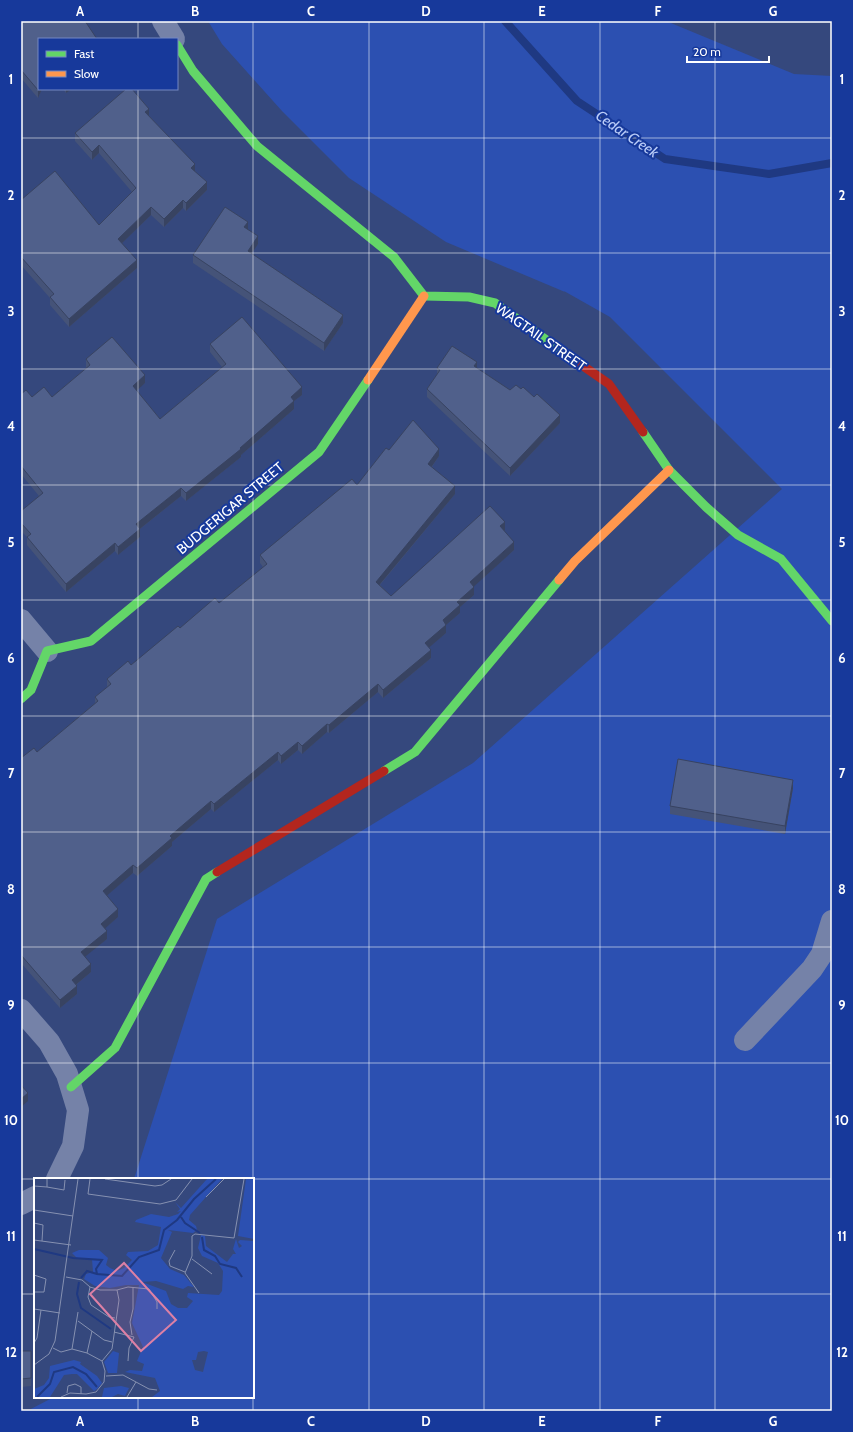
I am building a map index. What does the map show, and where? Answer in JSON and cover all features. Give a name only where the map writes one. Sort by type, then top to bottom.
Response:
[{"type":"street","points":[[163,21],[173,38]]},
{"type":"street","points":[[178,47],[193,71],[257,146],[394,257],[424,296]]},
{"type":"street","name":"WAGTAIL STREET","points":[[424,296],[469,297],[496,303],[609,384],[669,470],[706,507],[738,534],[781,559],[832,621]]},
{"type":"street","name":"BUDGERIGAR STREET","points":[[47,651],[91,641],[319,452],[424,296]]},
{"type":"street","points":[[71,1087],[115,1048],[206,879],[415,752],[575,561],[669,470]]},
{"type":"street","points":[[21,620],[47,651],[32,690],[21,699]]},
{"type":"street","points":[[745,1040],[812,969],[822,954],[832,921]]},
{"type":"street","points":[[21,1010],[49,1042],[67,1074],[78,1110],[73,1146],[57,1178]]},
{"type":"street","points":[[21,1204],[34,1198]]},
{"type":"shaded area","points":[[208,21],[666,21],[794,74],[832,76],[832,1411],[27,1411],[52,1398],[254,1398],[254,1178],[134,1178],[217,919],[473,763],[782,489],[610,317],[564,291],[565,292],[446,242],[349,178],[282,111],[222,44]]},
{"type":"building","points":[[21,21],[85,21],[96,38],[38,38],[38,90],[21,70]]},
{"type":"building","points":[[125,90],[133,90],[149,109],[145,112],[195,164],[191,168],[207,182],[186,203],[183,200],[164,219],[151,207],[118,239],[137,260],[69,319],[50,297],[54,294],[21,257],[21,200],[55,171],[99,225],[136,188],[99,145],[92,152],[75,133]]},
{"type":"building","points":[[225,207],[248,222],[244,227],[258,236],[248,251],[343,315],[324,343],[193,255]]},
{"type":"building","points":[[242,317],[302,387],[291,397],[294,401],[240,448],[241,449],[186,493],[181,488],[136,524],[140,529],[118,547],[115,543],[66,584],[27,537],[31,534],[21,523],[21,511],[43,493],[21,466],[21,394],[26,390],[32,397],[44,387],[52,397],[90,365],[86,359],[112,337],[145,375],[133,386],[160,419],[226,364],[210,344]]},
{"type":"building","points":[[452,346],[477,362],[474,366],[510,390],[516,385],[521,389],[523,387],[534,397],[537,394],[560,415],[510,468],[427,389],[440,370],[437,368]]},
{"type":"building","points":[[413,420],[439,449],[428,464],[455,486],[376,582],[391,596],[490,506],[505,522],[500,526],[514,542],[470,582],[474,587],[457,602],[460,605],[443,620],[446,625],[425,643],[431,650],[383,690],[378,684],[329,725],[327,724],[302,746],[298,742],[281,756],[278,752],[214,804],[211,801],[170,836],[172,838],[137,868],[133,865],[103,891],[118,909],[101,924],[107,931],[81,952],[91,964],[72,980],[77,986],[60,1000],[21,955],[21,758],[34,748],[37,752],[98,701],[95,697],[111,684],[107,679],[128,661],[131,665],[178,626],[180,628],[215,598],[219,603],[267,564],[260,555],[352,479],[357,485],[386,448],[389,450]]},
{"type":"building","points":[[678,759],[793,780],[785,826],[670,806]]},
{"type":"building","points":[[21,1085],[28,1093],[21,1099]]},
{"type":"building","points":[[21,1351],[31,1351],[31,1378],[21,1379]]},
{"type":"waterway","name":"Cedar Creek","points":[[505,21],[577,101],[665,159],[769,174],[832,163]]},
{"type":"traffic: fast","points":[[178,47],[193,71],[257,146],[394,257],[424,296],[469,297],[495,303],[563,352]]},
{"type":"traffic: fast","points":[[21,699],[31,690],[47,651],[91,641],[319,452],[368,380]]},
{"type":"traffic: fast","points":[[643,432],[669,470],[706,507],[738,535],[781,559],[832,621]]},
{"type":"traffic: fast","points":[[384,771],[415,752],[559,580]]},
{"type":"traffic: fast","points":[[71,1087],[115,1048],[206,879],[217,872]]},
{"type":"traffic: slow","points":[[368,380],[424,296]]},
{"type":"traffic: slow","points":[[559,580],[575,561],[669,470]]},
{"type":"traffic: jam","points":[[563,352],[609,384],[643,432]]},
{"type":"traffic: jam","points":[[217,872],[384,771]]}]
